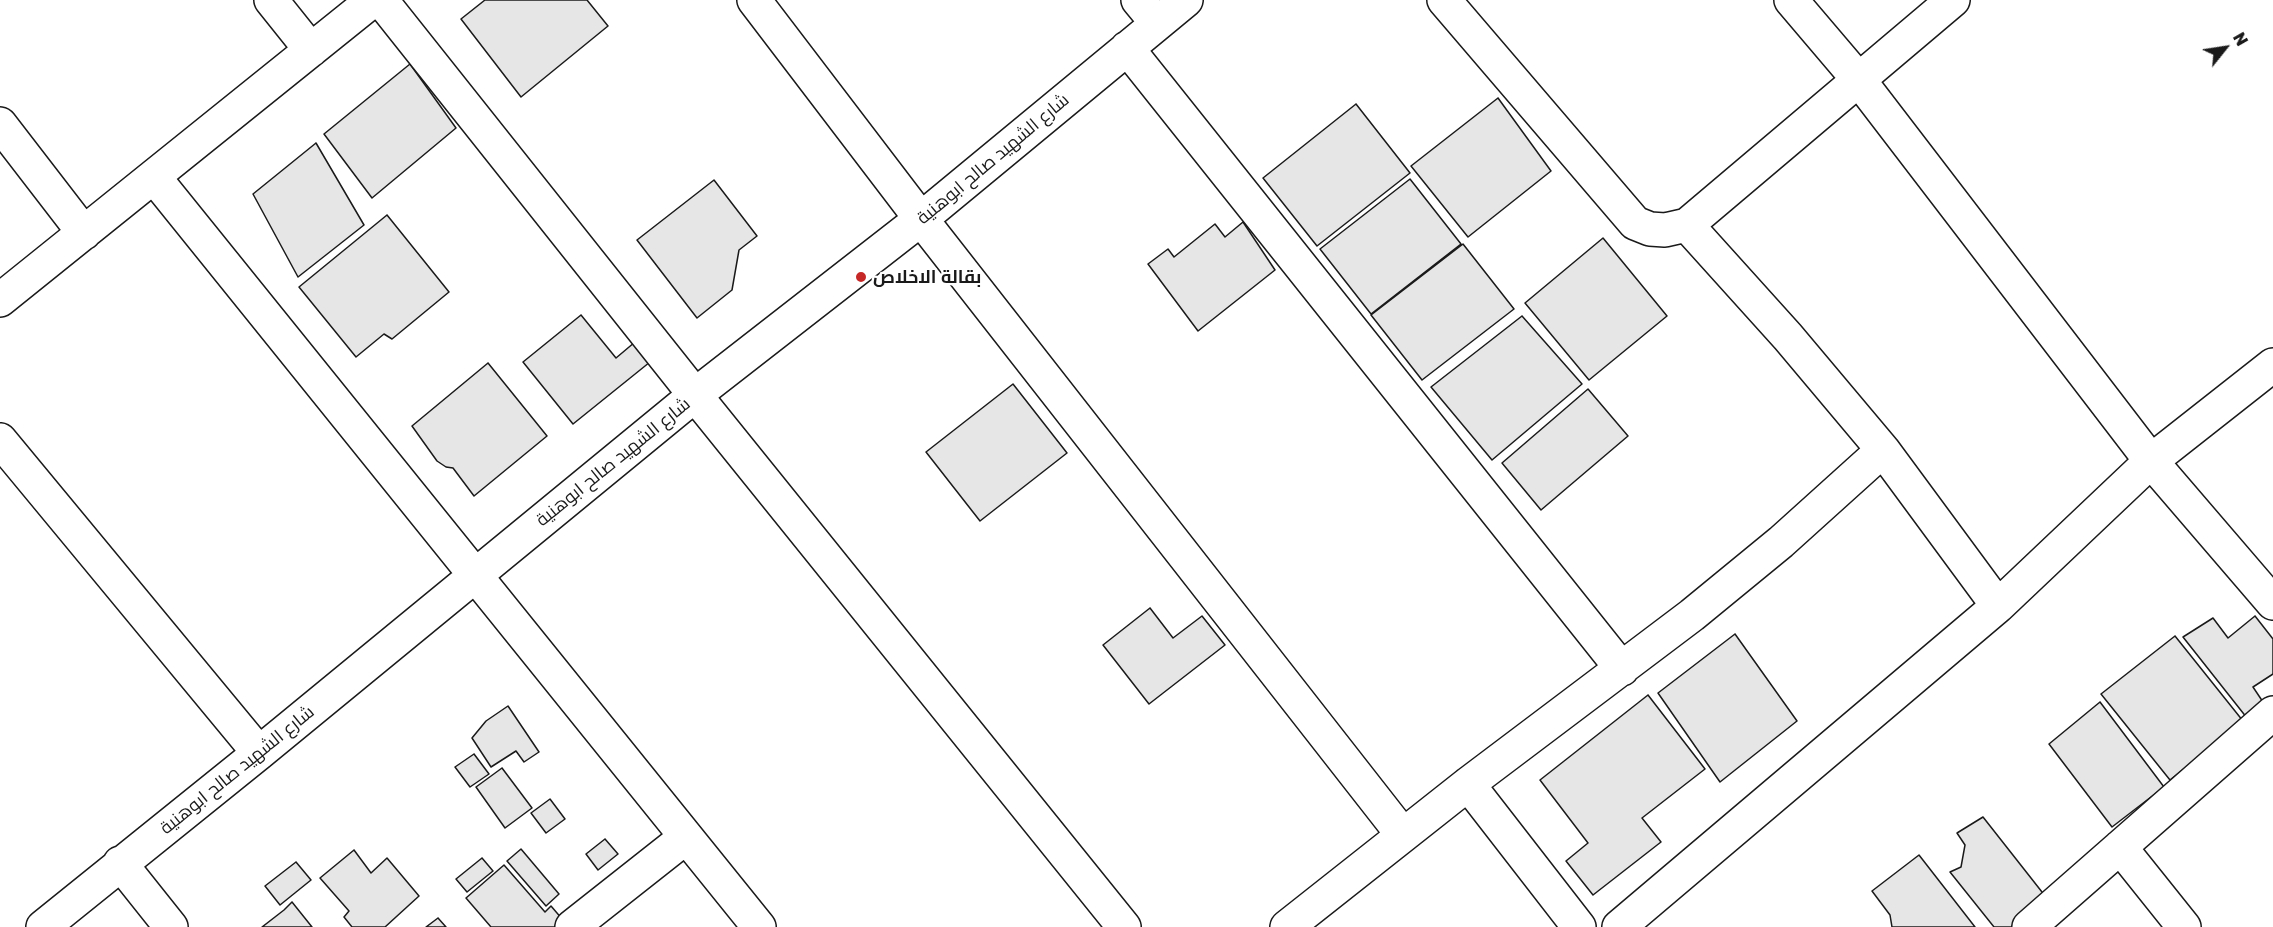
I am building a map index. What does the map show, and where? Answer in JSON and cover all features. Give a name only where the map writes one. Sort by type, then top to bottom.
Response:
[{"type":"street","points":[[271,0],[311,50]]},
{"type":"street","points":[[0,300],[373,0]]},
{"type":"street","points":[[381,0],[695,396],[1124,927]]},
{"type":"street","points":[[754,0],[921,219],[1403,835]]},
{"type":"street","name":"شارع الشهيد صالح ابوهنية","points":[[43,927],[695,396],[921,219],[1127,48],[1148,12],[1185,0]]},
{"type":"street","points":[[1444,0],[1635,223],[1650,229],[1665,230],[1687,225],[1953,0]]},
{"type":"street","points":[[1791,0],[1859,80],[2151,461],[2271,597]]},
{"type":"street","points":[[1127,48],[1622,669]]},
{"type":"street","points":[[0,124],[84,233]]},
{"type":"street","points":[[154,177],[759,927]]},
{"type":"street","points":[[1687,225],[1788,337],[1883,450],[1998,606]]},
{"type":"street","points":[[1620,927],[1998,606],[2151,461],[2273,365]]},
{"type":"street","points":[[0,440],[259,753]]},
{"type":"street","points":[[1287,927],[1468,784],[1692,615],[1772,549],[1883,450]]},
{"type":"street","points":[[2029,927],[2273,713]]},
{"type":"street","points":[[1468,784],[1579,927]]},
{"type":"street","points":[[572,927],[686,837]]},
{"type":"street","points":[[2120,847],[2184,927]]},
{"type":"street","points":[[120,863],[171,927]]},
{"type":"building","points":[[485,0],[587,0],[608,26],[521,97],[461,19]]},
{"type":"building","points":[[410,64],[456,128],[372,198],[324,134]]},
{"type":"building","points":[[1498,98],[1551,171],[1468,237],[1411,166]]},
{"type":"building","points":[[1356,104],[1410,173],[1317,246],[1263,178]]},
{"type":"building","points":[[316,143],[364,225],[298,277],[253,194]]},
{"type":"building","points":[[1410,179],[1461,244],[1371,314],[1320,249]]},
{"type":"building","points":[[714,180],[757,236],[739,250],[732,290],[697,318],[637,240]]},
{"type":"building","points":[[387,215],[449,292],[392,339],[384,334],[356,357],[299,287]]},
{"type":"building","points":[[1243,222],[1275,270],[1198,331],[1148,264],[1168,249],[1174,257],[1215,224],[1225,237]]},
{"type":"building","points":[[1603,238],[1667,316],[1589,380],[1525,303]]},
{"type":"building","points":[[1463,244],[1514,309],[1422,380],[1371,315]]},
{"type":"building","points":[[581,315],[616,358],[635,342],[650,362],[573,424],[523,362]]},
{"type":"building","points":[[1522,316],[1582,384],[1492,460],[1431,387]]},
{"type":"building","points":[[488,363],[547,436],[474,496],[453,468],[446,467],[437,461],[412,426]]},
{"type":"building","points":[[1013,384],[1067,453],[980,521],[926,452]]},
{"type":"building","points":[[1588,389],[1628,436],[1541,510],[1502,463]]},
{"type":"building","points":[[1150,608],[1173,638],[1202,616],[1225,645],[1149,704],[1103,645]]},
{"type":"building","points":[[2255,616],[2273,639],[2273,674],[2253,687],[2265,705],[2247,718],[2183,637],[2213,618],[2228,638]]},
{"type":"building","points":[[1735,634],[1797,721],[1720,782],[1658,693]]},
{"type":"building","points":[[2175,636],[2243,721],[2170,780],[2101,694]]},
{"type":"building","points":[[1648,695],[1705,769],[1642,818],[1661,842],[1593,895],[1566,861],[1588,843],[1540,780]]},
{"type":"building","points":[[2100,702],[2164,787],[2112,827],[2049,744]]},
{"type":"building","points":[[508,706],[539,752],[524,762],[516,751],[491,767],[472,738],[486,721]]},
{"type":"building","points":[[474,754],[489,774],[470,787],[455,767]]},
{"type":"building","points":[[502,768],[532,808],[505,828],[476,787]]},
{"type":"building","points":[[550,799],[565,819],[546,833],[531,813]]},
{"type":"building","points":[[1983,817],[2053,906],[2027,927],[1994,927],[1950,872],[1961,867],[1965,845],[1957,833]]},
{"type":"building","points":[[605,839],[618,854],[598,870],[586,854]]},
{"type":"building","points":[[521,849],[559,894],[546,906],[507,861]]},
{"type":"building","points":[[354,850],[371,873],[387,858],[419,896],[385,927],[352,927],[344,917],[349,911],[320,878]]},
{"type":"building","points":[[1919,855],[1975,927],[1892,927],[1890,915],[1872,891]]},
{"type":"building","points":[[482,858],[493,871],[467,892],[456,879]]},
{"type":"building","points":[[296,862],[311,880],[280,905],[265,886]]},
{"type":"building","points":[[504,865],[545,912],[551,906],[569,927],[491,927],[466,898]]},
{"type":"building","points":[[292,902],[312,927],[262,927],[284,910]]},
{"type":"building","points":[[438,918],[446,927],[426,927]]},
{"type":"place","name":"بقالة الاخلاص","points":[[861,277]]}]
